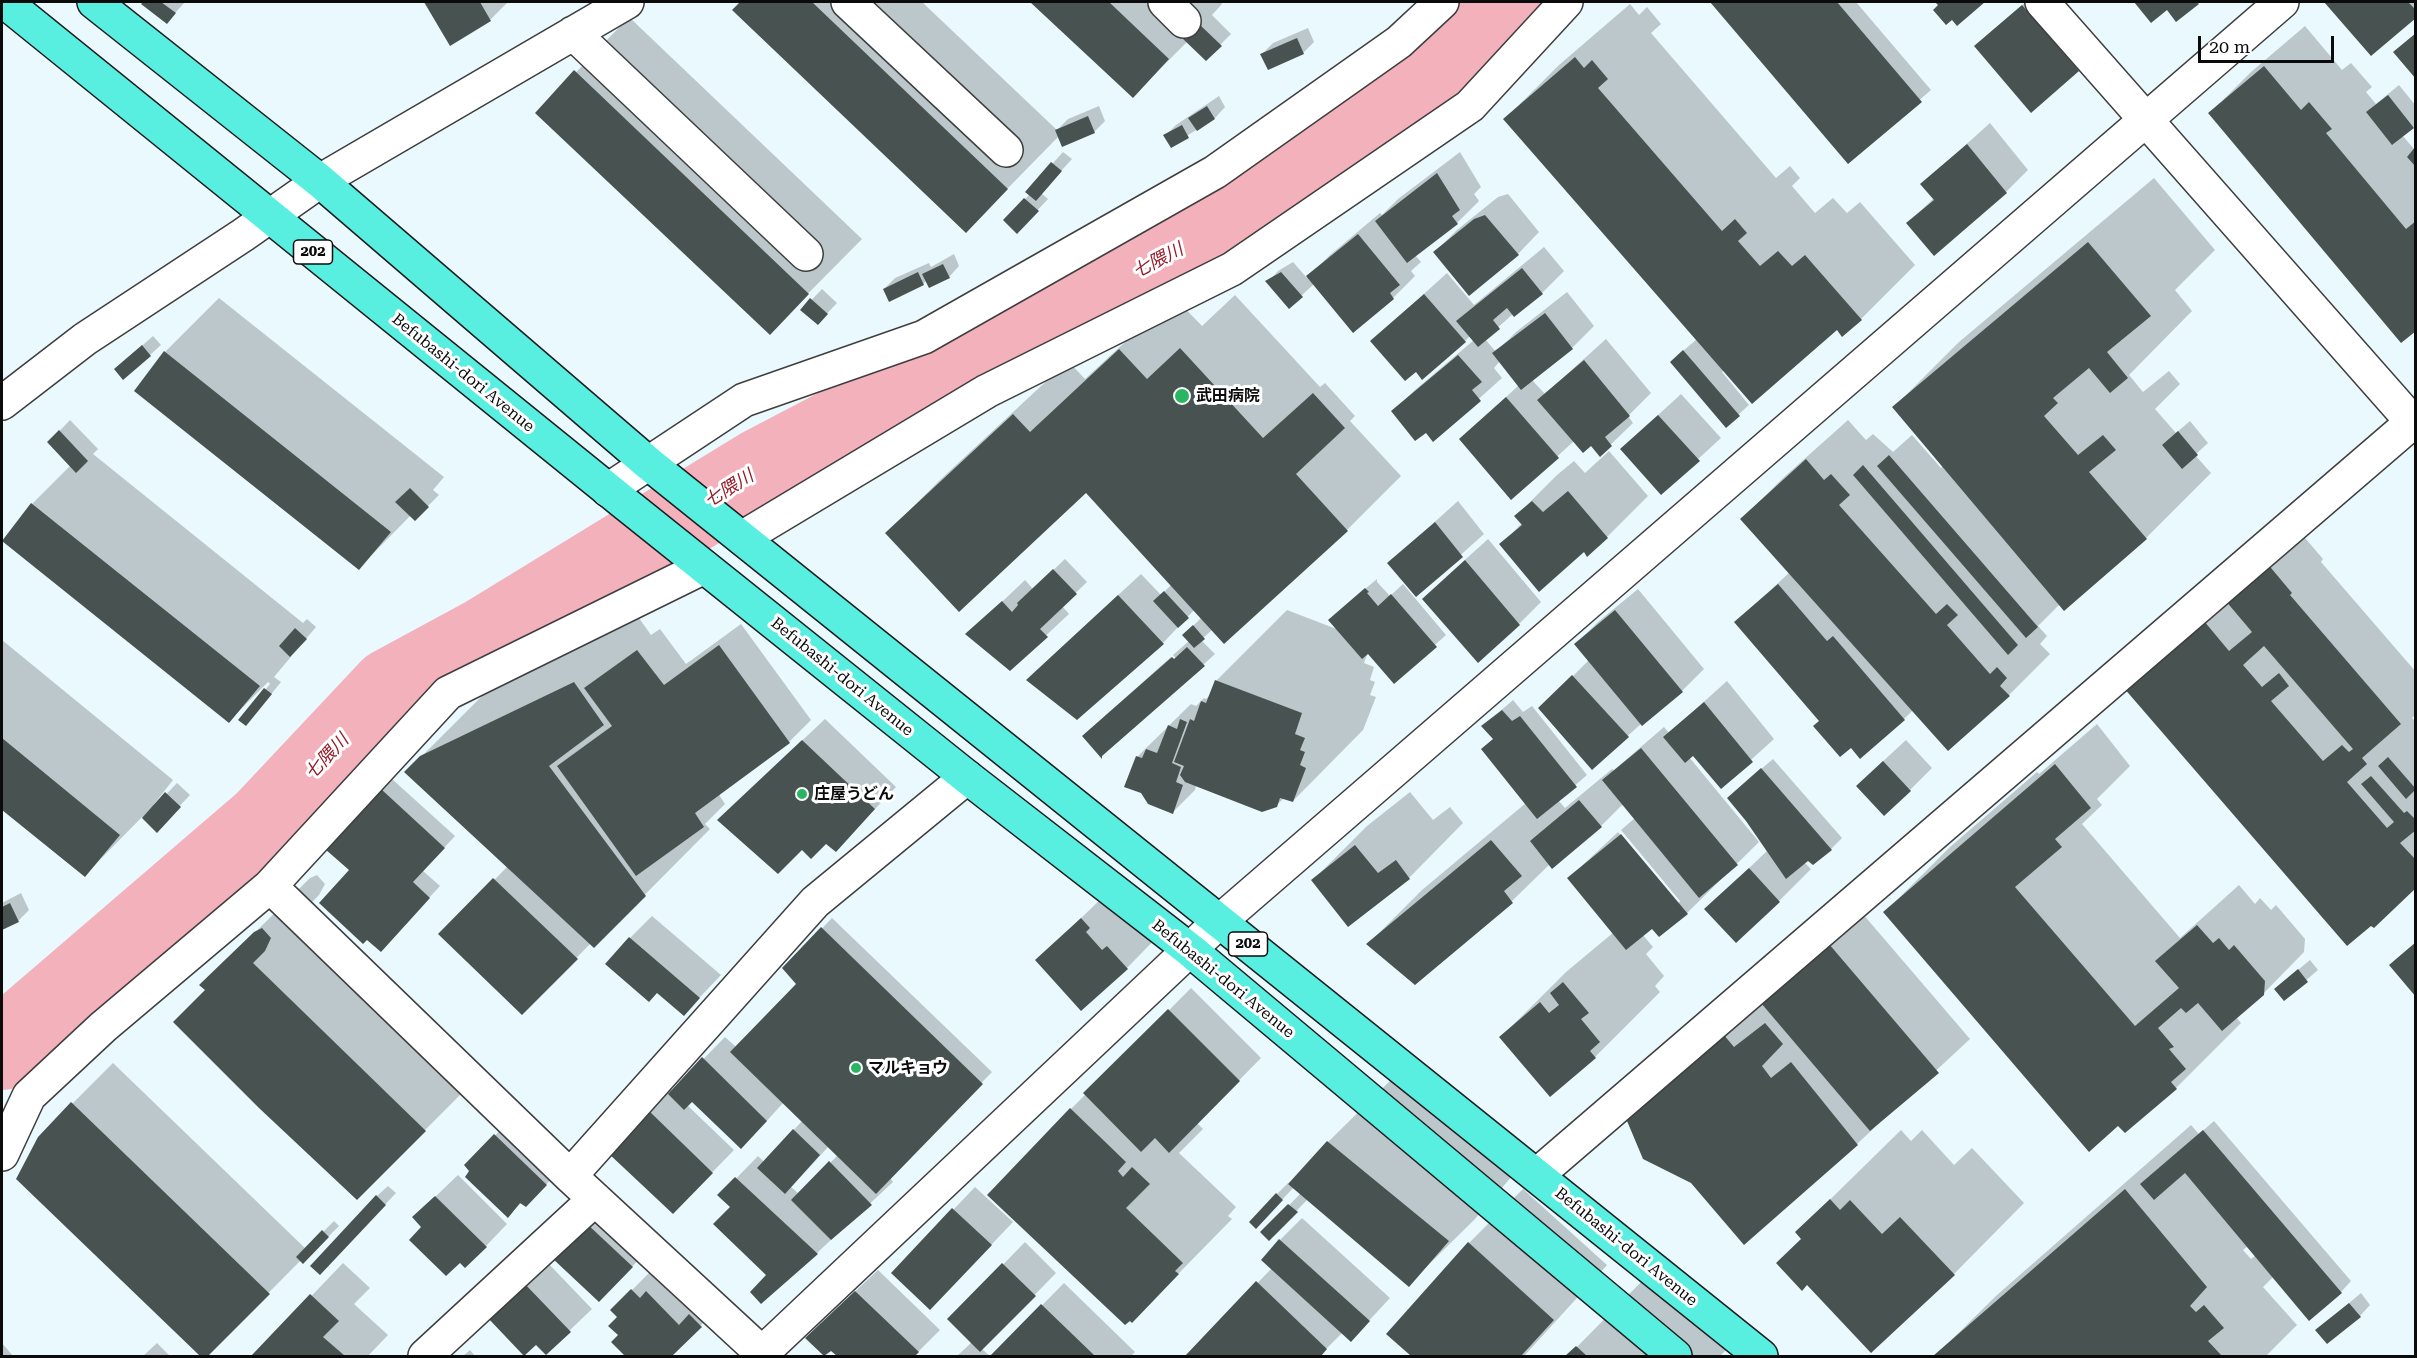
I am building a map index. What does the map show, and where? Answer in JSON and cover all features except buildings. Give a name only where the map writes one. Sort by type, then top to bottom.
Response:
[{"type":"highway","name":"Befubashi-dori Avenue","points":[[5,2],[615,496],[967,777],[1190,950],[1676,1356]]},
{"type":"highway","name":"Befubashi-dori Avenue","points":[[94,2],[320,181],[657,470],[1761,1356]]},
{"type":"street","points":[[2,403],[85,339],[270,217],[320,181],[627,2]]},
{"type":"street","points":[[848,2],[1006,150]]},
{"type":"street","points":[[615,496],[657,470],[744,400],[924,337],[1215,172],[1399,42],[1442,2]]},
{"type":"street","points":[[738,535],[987,392],[1232,269],[1470,106],[1566,2]]},
{"type":"street","points":[[1537,1174],[2414,422],[2042,2]]},
{"type":"street","points":[[270,886],[570,1176],[762,1356],[1220,921],[2282,2]]},
{"type":"street","points":[[573,33],[806,254]]},
{"type":"street","points":[[2,1154],[29,1096],[103,1027],[270,886],[448,693],[699,562]]},
{"type":"street","points":[[570,1176],[815,902],[967,777]]},
{"type":"street","points":[[425,1356],[595,1199]]},
{"type":"waterway","name":"七隈川","points":[[2,1049],[265,823],[391,689],[487,637],[763,468],[1277,199],[1471,39],[1508,2]]},
{"type":"place","name":"武田病院","points":[[1182,396]]},
{"type":"place","name":"庄屋うどん","points":[[802,794]]},
{"type":"place","name":"マルキョウ","points":[[856,1068]]}]
